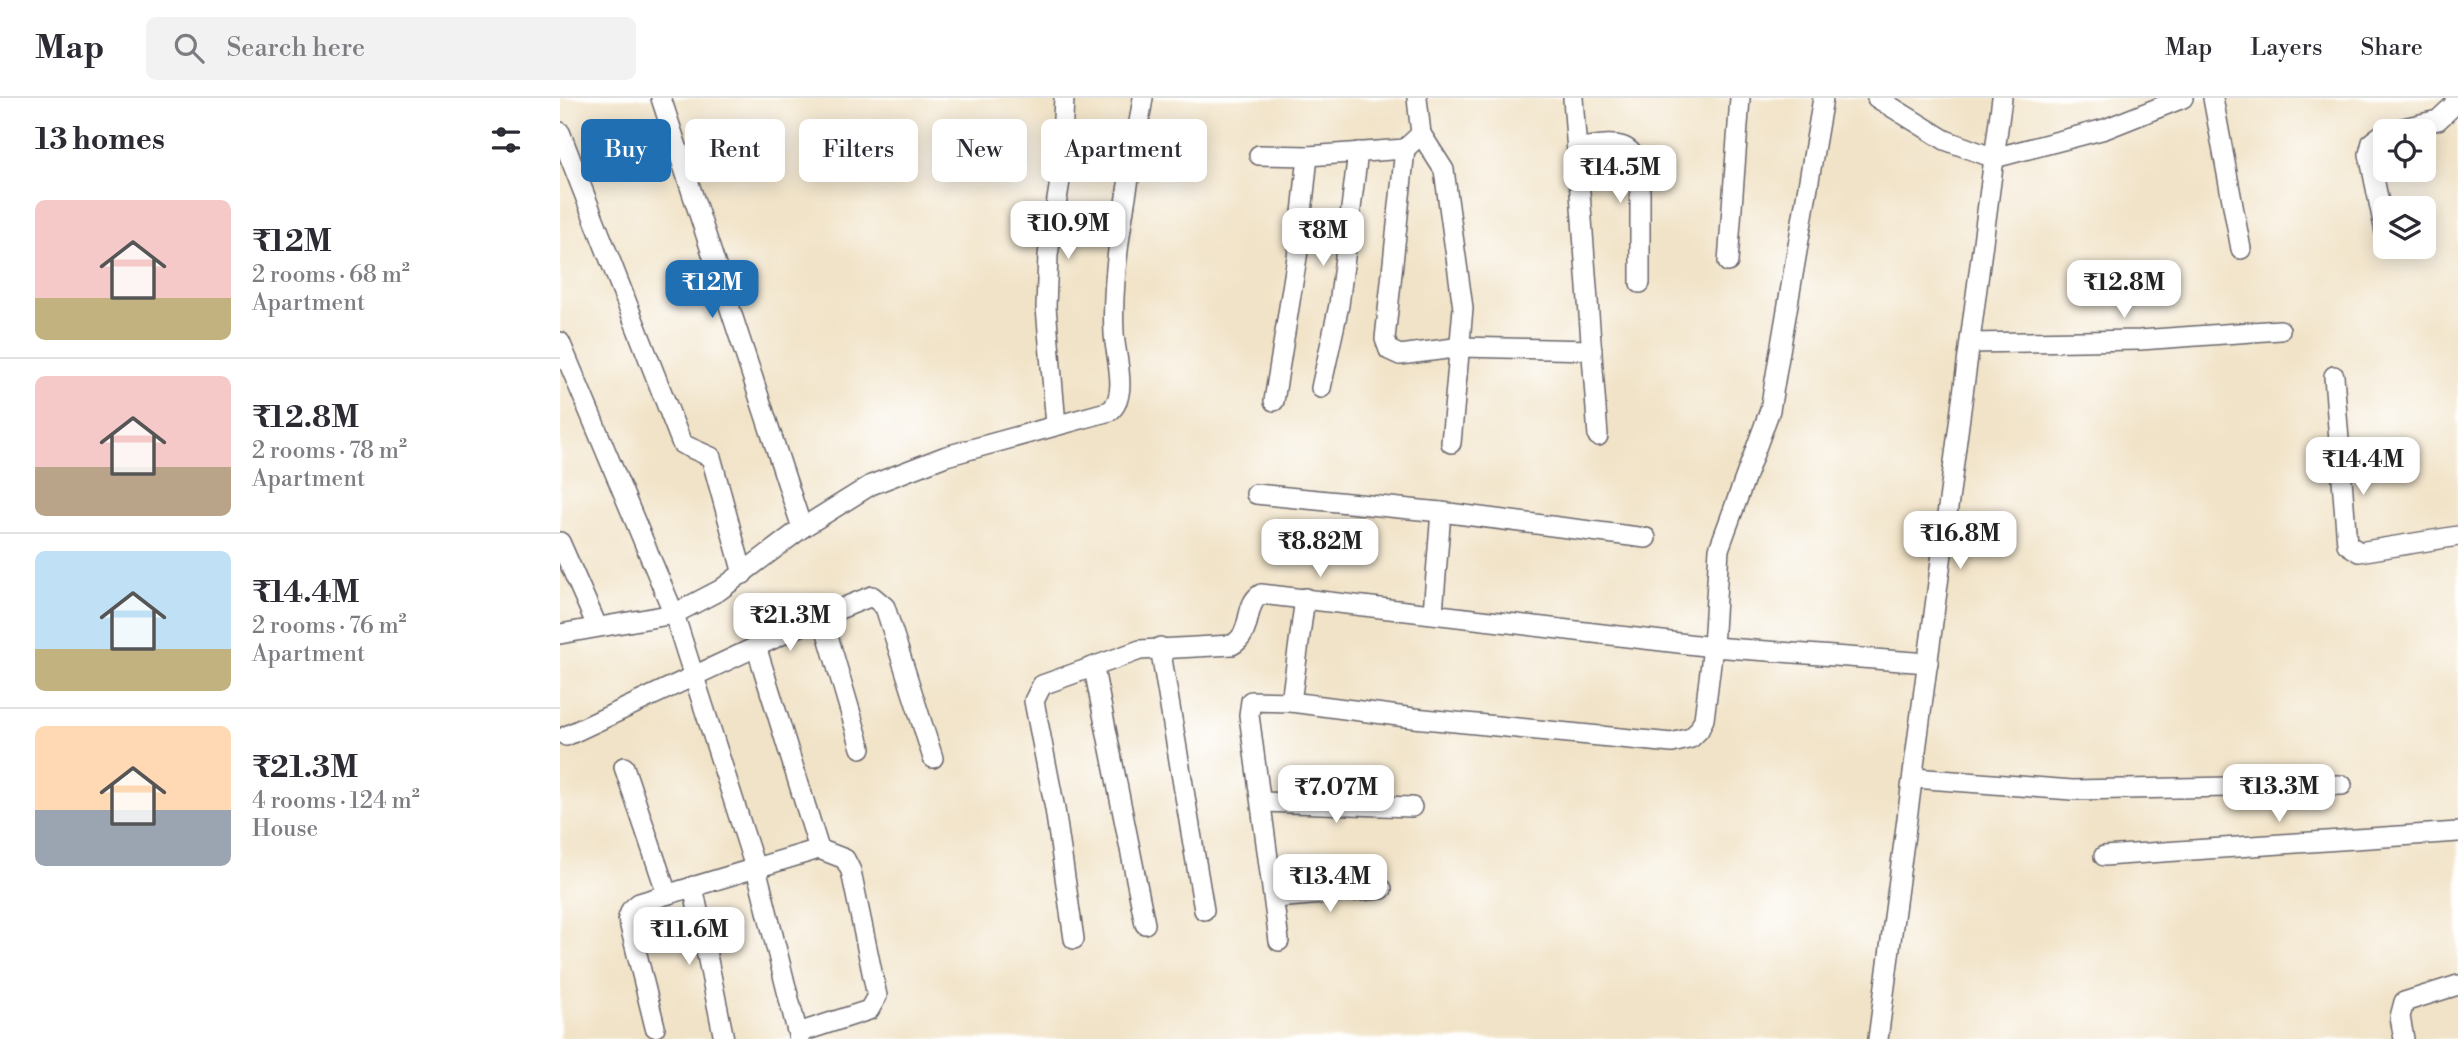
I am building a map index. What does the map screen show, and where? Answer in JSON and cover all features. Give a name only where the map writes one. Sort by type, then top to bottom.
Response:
[{"type":"street","points":[[662,98],[802,528]]},
{"type":"street","points":[[1056,425],[1046,307],[1048,255],[1060,181],[1064,98]]},
{"type":"street","points":[[560,634],[674,614],[743,573],[802,528],[872,485],[905,470],[1111,411],[1119,400],[1114,332],[1115,286],[1143,98]]},
{"type":"street","points":[[1417,98],[1421,134],[1438,156],[1447,183],[1463,308],[1462,347],[1451,443]]},
{"type":"street","points":[[1573,98],[1598,436]]},
{"type":"street","points":[[1728,262],[1740,98]]},
{"type":"street","points":[[1279,941],[1249,703],[1255,699],[1414,718],[1682,742],[1699,730],[1704,719],[1713,647],[1719,549],[1770,410],[1823,98]]},
{"type":"street","points":[[1877,98],[1945,140],[1994,158],[2105,129],[2183,98]]},
{"type":"street","points":[[1878,1039],[2002,98]]},
{"type":"street","points":[[2213,98],[2241,249]]},
{"type":"street","points":[[2436,120],[2455,104],[2455,98]]},
{"type":"street","points":[[560,132],[682,444],[711,457],[743,573]]},
{"type":"street","points":[[1259,155],[1308,156],[1405,149],[1421,134]]},
{"type":"street","points":[[2373,141],[2369,154],[2373,174]]},
{"type":"street","points":[[1577,148],[1617,145],[1636,155],[1640,170],[1640,283]]},
{"type":"street","points":[[1405,149],[1385,339],[1389,350],[1400,355],[1462,347],[1592,350]]},
{"type":"street","points":[[1321,388],[1339,305],[1357,152]]},
{"type":"street","points":[[1274,401],[1298,251],[1308,156]]},
{"type":"street","points":[[1970,343],[2140,340],[2280,330]]},
{"type":"street","points":[[560,342],[674,614],[756,870],[798,1036],[869,1010],[877,996],[851,871],[845,859],[819,849],[756,870],[639,902],[631,909],[628,918],[655,1027]]},
{"type":"street","points":[[2334,376],[2347,544],[2359,552],[2458,536]]},
{"type":"street","points":[[1256,494],[1441,512],[1646,538]]},
{"type":"street","points":[[1433,612],[1441,512]]},
{"type":"street","points":[[560,542],[597,626]]},
{"type":"street","points":[[1074,939],[1055,809],[1034,701],[1042,685],[1094,669],[1140,650],[1232,645],[1247,631],[1256,596],[1267,593],[1713,647],[1928,663]]},
{"type":"street","points":[[566,736],[756,646],[872,596],[885,607],[933,758]]},
{"type":"street","points":[[1291,702],[1305,598]]},
{"type":"street","points":[[822,616],[861,748]]},
{"type":"street","points":[[756,646],[819,849]]},
{"type":"street","points":[[1160,647],[1204,911]]},
{"type":"street","points":[[1094,669],[1145,924]]},
{"type":"street","points":[[624,767],[667,894]]},
{"type":"street","points":[[1914,778],[2072,790],[2342,785]]},
{"type":"street","points":[[1262,803],[1412,807]]},
{"type":"street","points":[[2104,856],[2458,832]]},
{"type":"street","points":[[693,886],[724,1039]]},
{"type":"street","points":[[1275,898],[1382,890]]},
{"type":"street","points":[[2404,1039],[2400,1017],[2404,1002],[2458,985]]}]
